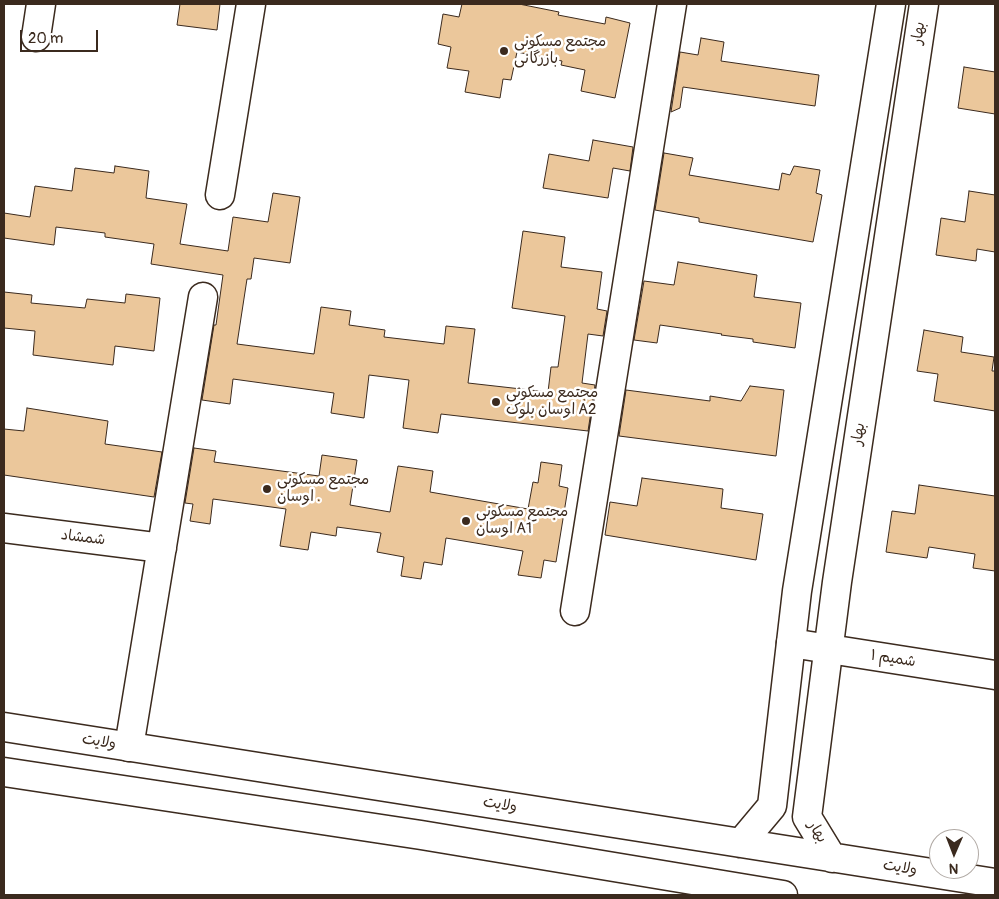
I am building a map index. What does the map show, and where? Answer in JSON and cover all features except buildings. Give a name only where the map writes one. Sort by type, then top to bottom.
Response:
[{"type":"street","points":[[36,37],[41,4]]},
{"type":"street","points":[[220,195],[251,4]]},
{"type":"street","points":[[575,610],[672,4]]},
{"type":"street","points":[[741,843],[772,806],[797,591],[891,4]]},
{"type":"street","name":"بهار","points":[[832,858],[807,818],[837,582],[924,4]]},
{"type":"street","points":[[129,747],[203,297]]},
{"type":"street","name":"شمشاد","points":[[4,528],[162,548]]},
{"type":"street","name":"شمیم ۱","points":[[791,643],[995,675]]},
{"type":"street","name":"ولایت","points":[[4,727],[995,883]]},
{"type":"street","points":[[4,772],[421,834],[783,895]]},
{"type":"place","name":"مجتمع مسکونی بازرگانی","points":[[504,51]]},
{"type":"place","name":"مجتمع مسکونی اوسان بلوک A2","points":[[496,402]]},
{"type":"place","name":"مجتمع مسکونی اوسان .","points":[[267,489]]},
{"type":"place","name":"مجتمع مسکونی اوسان A1","points":[[466,521]]}]
